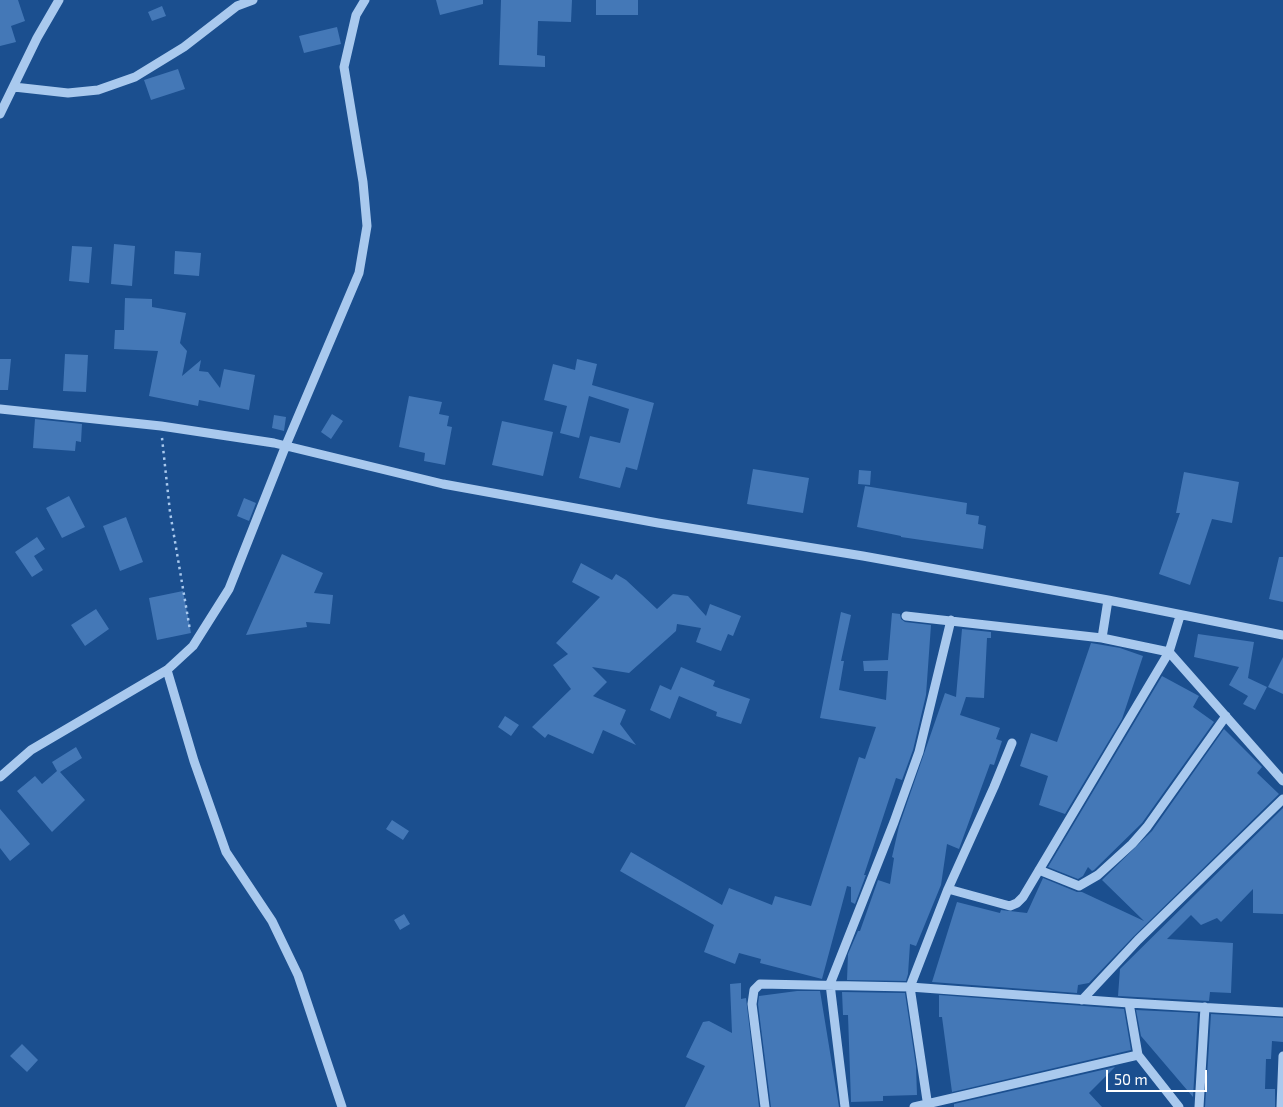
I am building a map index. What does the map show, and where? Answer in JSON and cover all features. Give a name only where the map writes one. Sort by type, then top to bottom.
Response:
[{"type":"street","points":[[0,114],[37,38],[59,0]]},
{"type":"street","points":[[14,87],[68,93],[98,90],[135,77],[184,47],[237,6],[254,0]]},
{"type":"street","points":[[0,778],[31,750],[167,670],[193,646],[230,589],[286,446],[358,273],[367,226],[363,182],[344,67],[356,15],[365,0]]},
{"type":"street","points":[[0,409],[161,426],[286,446],[453,486],[658,523],[863,556],[1108,600],[1180,616],[1283,635]]},
{"type":"street","points":[[1102,638],[1108,600]]},
{"type":"street","points":[[906,616],[1102,638],[1169,652],[1283,781]]},
{"type":"street","points":[[948,889],[995,903],[1014,905],[1023,897],[1169,652],[1180,616]]},
{"type":"street","points":[[845,1107],[830,984],[894,822],[919,752],[950,620]]},
{"type":"street","points":[[167,670],[194,761],[226,852],[272,921],[298,975],[342,1107]]},
{"type":"street","points":[[1039,870],[1079,886],[1098,875],[1132,844],[1147,827],[1226,716]]},
{"type":"street","points":[[928,1106],[910,987],[948,889],[1012,743]]},
{"type":"street","points":[[1082,1000],[1138,940],[1283,799]]},
{"type":"street","points":[[765,1107],[752,1004],[754,990],[760,984],[910,987],[1283,1012]]},
{"type":"street","points":[[1130,1003],[1138,1055],[1179,1107]]},
{"type":"street","points":[[1199,1107],[1205,1007]]},
{"type":"street","points":[[914,1107],[928,1106],[1138,1055]]},
{"type":"street","points":[[1281,1107],[1283,1056]]},
{"type":"path","points":[[161,426],[170,512],[193,646]]},
{"type":"building","points":[[0,0],[18,0],[25,21],[11,26],[16,42],[0,46]]},
{"type":"building","points":[[436,0],[483,0],[483,4],[440,15]]},
{"type":"building","points":[[501,0],[572,0],[571,22],[538,21],[537,55],[545,56],[545,67],[499,65]]},
{"type":"building","points":[[596,0],[638,0],[638,15],[596,15]]},
{"type":"building","points":[[162,6],[166,16],[152,21],[148,12]]},
{"type":"building","points":[[337,27],[341,44],[304,53],[299,36]]},
{"type":"building","points":[[178,69],[185,89],[151,100],[144,80]]},
{"type":"building","points":[[114,244],[135,246],[132,286],[111,284]]},
{"type":"building","points":[[72,246],[92,247],[89,283],[69,281]]},
{"type":"building","points":[[175,251],[201,253],[199,276],[174,274]]},
{"type":"building","points":[[125,298],[152,299],[152,307],[186,313],[180,343],[187,351],[182,376],[201,360],[199,371],[208,372],[220,388],[224,369],[255,375],[249,410],[199,400],[198,406],[149,396],[158,351],[114,349],[115,330],[124,330]]},
{"type":"building","points":[[65,354],[88,355],[86,392],[63,391]]},
{"type":"building","points":[[0,359],[11,359],[8,390],[0,390]]},
{"type":"building","points":[[577,359],[597,364],[592,385],[654,403],[637,470],[626,467],[620,488],[579,478],[590,436],[620,443],[629,409],[589,396],[579,438],[560,433],[567,406],[544,400],[553,364],[575,370]]},
{"type":"building","points":[[409,396],[442,402],[439,414],[449,416],[447,426],[452,427],[445,465],[424,461],[425,453],[399,447]]},
{"type":"building","points":[[332,414],[343,421],[331,439],[321,432]]},
{"type":"building","points":[[274,415],[286,417],[284,431],[272,428]]},
{"type":"building","points":[[35,419],[82,424],[81,442],[76,441],[75,451],[33,448]]},
{"type":"building","points":[[502,421],[553,432],[543,476],[492,465]]},
{"type":"building","points":[[753,469],[809,478],[803,513],[747,504]]},
{"type":"building","points":[[859,470],[871,471],[870,485],[858,484]]},
{"type":"building","points":[[1184,472],[1239,482],[1232,523],[1212,519],[1190,585],[1159,574],[1180,513],[1176,513]]},
{"type":"building","points":[[865,486],[967,503],[966,514],[979,516],[978,524],[986,526],[983,549],[901,537],[857,527]]},
{"type":"building","points":[[69,496],[85,527],[62,538],[46,508]]},
{"type":"building","points":[[244,498],[256,503],[249,521],[237,516]]},
{"type":"building","points":[[126,517],[143,562],[120,571],[103,526]]},
{"type":"building","points":[[37,537],[45,549],[34,556],[43,570],[32,577],[15,552]]},
{"type":"building","points":[[282,554],[323,573],[314,593],[333,595],[330,624],[306,622],[307,627],[246,635]]},
{"type":"building","points":[[1279,557],[1283,557],[1283,602],[1269,599]]},
{"type":"building","points":[[581,563],[612,580],[616,574],[626,580],[657,609],[673,594],[688,596],[706,616],[710,604],[741,616],[733,636],[728,634],[721,651],[696,642],[701,628],[677,624],[676,631],[629,673],[592,667],[607,682],[593,696],[626,710],[620,724],[636,745],[603,730],[593,754],[548,734],[545,738],[532,727],[571,689],[553,665],[568,654],[556,643],[600,597],[572,582]]},
{"type":"building","points":[[183,591],[191,633],[157,640],[149,598]]},
{"type":"building","points":[[96,609],[109,629],[85,646],[71,625]]},
{"type":"building","points":[[841,612],[851,615],[841,661],[844,661],[839,690],[886,700],[888,671],[864,671],[863,661],[888,660],[892,613],[900,614],[901,619],[905,622],[931,625],[926,695],[913,750],[902,780],[896,778],[855,904],[851,902],[851,887],[847,886],[822,979],[760,963],[761,959],[739,953],[735,964],[704,952],[714,925],[620,871],[631,852],[722,905],[729,888],[772,905],[775,896],[811,906],[859,757],[865,759],[876,727],[820,718]]},
{"type":"building","points":[[962,629],[991,632],[991,638],[987,638],[984,698],[966,697],[960,715],[1000,728],[996,739],[1002,741],[994,765],[990,764],[959,849],[947,844],[941,885],[916,946],[910,944],[906,981],[847,980],[848,954],[858,931],[860,931],[878,880],[890,884],[894,858],[892,857],[899,826],[945,693],[956,697]]},
{"type":"building","points":[[1198,634],[1254,642],[1248,678],[1267,687],[1255,710],[1243,704],[1248,696],[1229,685],[1239,667],[1194,657]]},
{"type":"building","points":[[1091,643],[1120,648],[1143,656],[1122,719],[1065,814],[1039,805],[1048,776],[1020,766],[1031,733],[1057,742]]},
{"type":"building","points":[[1283,657],[1283,694],[1268,687]]},
{"type":"building","points":[[681,667],[715,681],[713,686],[750,699],[741,724],[716,716],[717,712],[679,696],[670,719],[650,710],[660,685],[671,690]]},
{"type":"building","points":[[1162,676],[1199,696],[1193,707],[1214,722],[1142,823],[1094,870],[1092,871],[1088,867],[1083,876],[1078,879],[1048,867]]},
{"type":"building","points":[[505,716],[519,725],[511,736],[498,727]]},
{"type":"building","points":[[1224,729],[1262,767],[1257,773],[1279,794],[1134,936],[1089,983],[1078,985],[1077,993],[932,982],[957,902],[1000,913],[1001,910],[1027,913],[1043,878],[1077,892],[1082,892],[1144,921],[1102,880],[1152,831]]},
{"type":"building","points":[[76,747],[82,758],[60,772],[85,800],[52,832],[17,791],[35,776],[42,784],[57,771],[52,762]]},
{"type":"building","points":[[1283,808],[1283,914],[1253,913],[1253,889],[1221,922],[1217,918],[1201,925],[1191,915],[1167,939],[1233,943],[1231,993],[1210,992],[1209,1001],[1118,996],[1120,969]]},
{"type":"building","points":[[0,809],[30,844],[10,861],[0,848]]},
{"type":"building","points":[[392,820],[409,831],[403,840],[386,829]]},
{"type":"building","points":[[404,914],[410,924],[400,930],[394,920]]},
{"type":"building","points":[[741,983],[741,999],[746,998],[759,1107],[685,1107],[705,1066],[686,1057],[703,1022],[709,1021],[732,1033],[730,984]]},
{"type":"building","points":[[797,991],[820,991],[839,1107],[771,1107],[758,1004],[759,996]]},
{"type":"building","points":[[842,992],[905,993],[916,1066],[917,1095],[883,1096],[883,1101],[851,1102],[848,1015],[843,1015]]},
{"type":"building","points":[[939,995],[1124,1009],[1131,1050],[952,1092],[942,1017],[939,1017]]},
{"type":"building","points":[[1136,1010],[1198,1013],[1193,1097],[1141,1036]]},
{"type":"building","points":[[1211,1014],[1283,1018],[1283,1042],[1272,1041],[1271,1059],[1266,1059],[1265,1089],[1275,1089],[1275,1107],[1205,1107]]},
{"type":"building","points":[[22,1044],[38,1060],[27,1072],[10,1056]]},
{"type":"building","points":[[1115,1067],[1089,1093],[1102,1107],[954,1107],[954,1104]]}]
